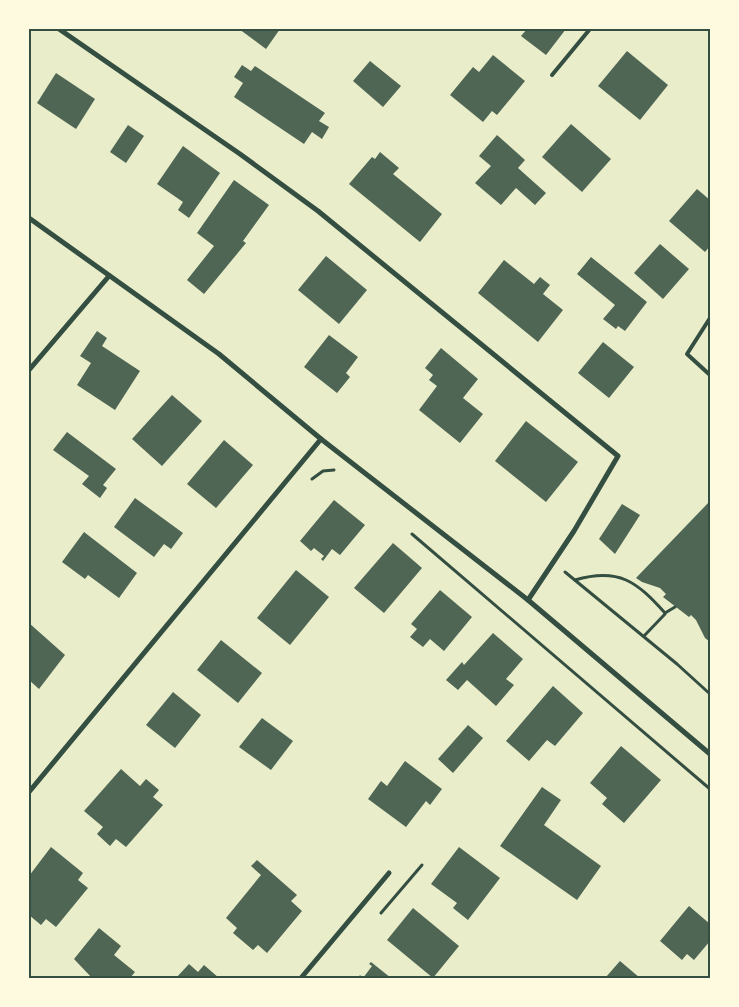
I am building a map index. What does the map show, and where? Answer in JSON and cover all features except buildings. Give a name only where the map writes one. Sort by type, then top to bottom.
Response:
[{"type":"street","points":[[59,29],[240,154],[318,211],[618,456],[574,531],[528,600]]},
{"type":"street","points":[[29,218],[219,354],[321,439],[528,600],[710,754]]},
{"type":"street","points":[[29,370],[109,276]]},
{"type":"street","points":[[29,792],[321,439]]},
{"type":"street","points":[[301,978],[389,873]]},
{"type":"lane","points":[[552,75],[590,29]]},
{"type":"lane","points":[[710,318],[687,354],[710,375]]},
{"type":"path","points":[[289,478],[303,490],[310,480],[323,472],[335,470],[342,476]]},
{"type":"path","points":[[408,531],[710,789]]},
{"type":"path","points":[[553,563],[644,636],[710,694]]},
{"type":"path","points":[[575,581],[593,575],[612,575],[644,589],[665,613],[675,607]]},
{"type":"path","points":[[644,636],[665,614]]}]
